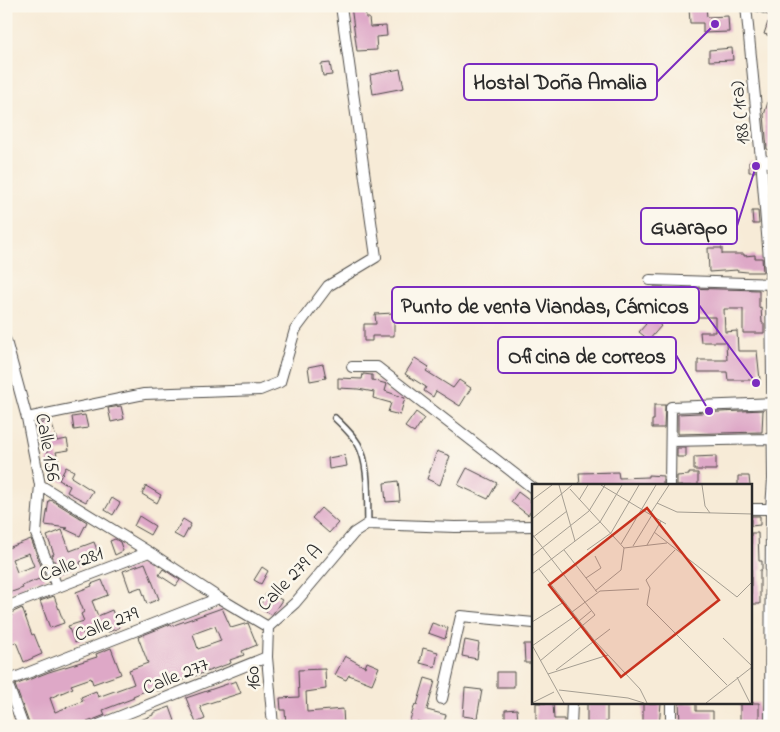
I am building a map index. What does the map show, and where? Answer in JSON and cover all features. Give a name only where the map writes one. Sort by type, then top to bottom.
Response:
[{"type":"street","points":[[27,418],[144,394],[260,390],[280,382],[295,330],[328,286],[376,257],[341,6]]},
{"type":"street","name":"188 (1ra)","points":[[746,6],[772,284],[773,479],[771,509],[770,726]]},
{"type":"street","points":[[761,158],[774,164]]},
{"type":"street","points":[[650,280],[772,284]]},
{"type":"street","name":"Calle 156","points":[[6,340],[27,418],[40,485],[36,534],[57,587]]},
{"type":"street","points":[[352,367],[377,367],[532,486]]},
{"type":"street","points":[[670,484],[671,407],[772,403]]},
{"type":"street","points":[[670,441],[772,439]]},
{"type":"street","name":"Calle 279 A","points":[[40,485],[268,627],[294,603],[354,533],[368,524]]},
{"type":"street","points":[[752,509],[771,509]]},
{"type":"street","points":[[368,524],[454,527],[532,526]]},
{"type":"street","name":"Calle 281","points":[[6,607],[149,552]]},
{"type":"street","name":"Calle 279","points":[[7,685],[219,598]]},
{"type":"street","points":[[442,699],[461,616],[532,623]]},
{"type":"street","name":"160","points":[[268,627],[267,657],[273,726]]},
{"type":"street","name":"Calle 277","points":[[96,726],[267,657]]},
{"type":"street","points":[[7,685],[23,726]]},
{"type":"street","points":[[571,726],[572,704]]},
{"type":"street","points":[[671,704],[671,726]]},
{"type":"lane","points":[[335,418],[353,436],[364,458],[368,524]]},
{"type":"building","points":[[351,6],[365,6],[366,18],[369,18],[370,27],[386,26],[387,36],[376,37],[377,50],[357,51]]},
{"type":"building","points":[[753,6],[774,6],[774,8],[771,16],[753,10]]},
{"type":"building","points":[[706,7],[707,17],[728,16],[729,32],[703,33],[703,23],[690,23],[689,8]]},
{"type":"building","points":[[768,22],[774,24],[774,37],[764,34]]},
{"type":"building","points":[[732,48],[733,60],[709,61],[709,50]]},
{"type":"building","points":[[330,63],[332,75],[323,76],[321,64]]},
{"type":"building","points":[[400,69],[404,88],[373,94],[370,75]]},
{"type":"building","points":[[772,89],[774,89],[774,152],[767,149],[764,115]]},
{"type":"building","points":[[749,162],[754,162],[755,172],[749,172]]},
{"type":"building","points":[[752,211],[758,211],[759,224],[753,224]]},
{"type":"building","points":[[708,248],[722,248],[722,254],[755,255],[755,258],[762,258],[763,272],[737,270],[709,272]]},
{"type":"building","points":[[654,287],[664,287],[671,294],[649,316],[661,326],[649,340],[639,332],[646,324],[628,308],[640,295],[643,298]]},
{"type":"building","points":[[682,288],[759,290],[759,308],[761,307],[764,333],[743,333],[743,309],[724,309],[725,332],[737,331],[738,351],[757,351],[760,380],[728,380],[727,372],[698,372],[698,360],[727,360],[726,342],[701,342],[700,332],[715,332],[715,317],[694,317],[694,307],[682,307]]},
{"type":"building","points":[[394,313],[394,336],[372,336],[372,341],[364,341],[364,324],[376,324],[375,314]]},
{"type":"building","points":[[415,358],[429,367],[426,371],[453,388],[459,380],[471,388],[460,406],[436,391],[433,397],[424,391],[426,387],[405,374]]},
{"type":"building","points":[[323,364],[326,378],[310,381],[308,367]]},
{"type":"building","points":[[363,374],[372,375],[372,380],[387,384],[385,391],[405,398],[400,415],[388,412],[391,403],[373,398],[374,392],[338,388],[338,378],[362,379]]},
{"type":"building","points":[[654,405],[665,405],[664,428],[652,428]]},
{"type":"building","points":[[121,406],[124,419],[111,422],[108,408]]},
{"type":"building","points":[[763,410],[762,432],[678,434],[678,414]]},
{"type":"building","points":[[416,412],[424,418],[414,433],[405,427]]},
{"type":"building","points":[[85,415],[88,428],[74,430],[72,417]]},
{"type":"building","points":[[51,421],[57,441],[67,439],[69,450],[56,452],[59,463],[48,465],[47,457],[49,457],[44,433],[41,434],[38,424]]},
{"type":"building","points":[[677,448],[686,448],[686,457],[677,457]]},
{"type":"building","points":[[437,451],[450,456],[440,485],[427,479]]},
{"type":"building","points":[[345,455],[347,466],[329,469],[328,458]]},
{"type":"building","points":[[716,456],[716,470],[694,470],[694,457]]},
{"type":"building","points":[[66,467],[74,471],[71,477],[93,491],[86,502],[67,492],[70,486],[59,480]]},
{"type":"building","points":[[467,468],[497,483],[488,499],[458,485]]},
{"type":"building","points":[[618,472],[619,478],[648,477],[648,475],[663,476],[663,484],[580,484],[579,473]]},
{"type":"building","points":[[689,473],[698,473],[698,484],[677,484],[677,476],[689,475]]},
{"type":"building","points":[[738,476],[749,476],[750,484],[738,484]]},
{"type":"building","points":[[398,481],[400,501],[386,502],[384,483]]},
{"type":"building","points":[[146,486],[161,495],[157,503],[142,494]]},
{"type":"building","points":[[518,492],[532,502],[532,510],[528,515],[511,502]]},
{"type":"building","points":[[112,498],[120,503],[113,515],[105,510]]},
{"type":"building","points":[[49,500],[87,522],[80,536],[65,529],[68,528],[45,525]]},
{"type":"building","points":[[321,508],[338,523],[329,533],[312,518]]},
{"type":"building","points":[[139,516],[155,526],[150,535],[134,526]]},
{"type":"building","points":[[752,516],[760,516],[760,525],[752,526]]},
{"type":"building","points":[[183,519],[191,524],[183,539],[174,534]]},
{"type":"building","points":[[62,530],[70,551],[94,542],[99,555],[80,562],[81,566],[59,574],[47,536]]},
{"type":"building","points":[[752,533],[758,533],[759,561],[762,561],[762,570],[760,570],[760,604],[752,604]]},
{"type":"building","points":[[31,539],[46,579],[40,581],[39,579],[22,586],[23,588],[6,594],[6,546],[8,548]],"holes":[[[29,553],[34,566],[17,572],[12,559]]]},
{"type":"building","points":[[115,539],[120,542],[123,551],[115,555],[110,541]]},
{"type":"building","points":[[145,563],[159,599],[147,604],[141,587],[130,591],[123,571]]},
{"type":"building","points":[[262,567],[268,571],[261,584],[254,580]]},
{"type":"building","points":[[163,569],[180,580],[176,586],[159,575]]},
{"type":"building","points":[[102,580],[108,595],[92,601],[98,616],[112,610],[119,628],[108,632],[105,625],[83,633],[85,639],[75,643],[68,626],[84,621],[81,614],[84,612],[76,592]]},
{"type":"building","points":[[267,592],[282,600],[272,615],[259,607]]},
{"type":"building","points":[[54,596],[64,623],[50,628],[40,601]]},
{"type":"building","points":[[22,608],[32,635],[34,634],[42,654],[24,662],[16,642],[6,646],[6,618],[12,616],[11,613]]},
{"type":"building","points":[[222,608],[231,628],[248,623],[257,645],[242,651],[244,655],[230,660],[231,663],[157,691],[155,687],[133,696],[134,698],[103,710],[105,715],[76,726],[30,726],[15,685],[97,657],[96,654],[111,648],[121,674],[93,684],[91,678],[71,685],[73,688],[50,698],[55,712],[83,701],[81,697],[96,691],[98,697],[134,684],[129,670],[148,663],[138,637],[171,624],[171,626]],"holes":[[[215,626],[221,641],[198,649],[193,634]]]},
{"type":"building","points":[[432,623],[448,628],[445,639],[428,633]]},
{"type":"building","points":[[465,640],[479,643],[477,659],[462,656]]},
{"type":"building","points":[[524,644],[532,644],[532,663],[525,663]]},
{"type":"building","points":[[423,648],[438,652],[435,667],[420,663]]},
{"type":"building","points":[[345,656],[365,667],[367,662],[379,667],[372,684],[349,675],[346,680],[335,675]]},
{"type":"building","points":[[325,669],[326,689],[306,692],[307,712],[343,709],[344,726],[286,726],[285,710],[281,710],[280,698],[299,697],[298,670]]},
{"type":"building","points":[[497,672],[514,672],[514,687],[497,687]]},
{"type":"building","points":[[425,678],[435,681],[427,710],[446,715],[443,726],[434,726],[417,721],[417,726],[408,726]]},
{"type":"building","points":[[236,681],[241,693],[200,706],[205,719],[196,723],[186,698]]},
{"type":"building","points":[[465,688],[482,690],[477,718],[463,716]]},
{"type":"building","points":[[759,703],[759,726],[740,726],[740,704]]},
{"type":"building","points":[[536,704],[553,704],[554,719],[564,719],[564,726],[536,726]]},
{"type":"building","points":[[587,704],[607,704],[607,722],[605,722],[605,726],[587,726]]},
{"type":"building","points":[[643,704],[661,704],[659,726],[643,726]]},
{"type":"building","points":[[679,704],[696,704],[696,711],[713,711],[713,723],[680,724]]},
{"type":"building","points":[[170,707],[175,721],[167,724],[168,726],[126,726],[153,715],[153,713]]},
{"type":"building","points":[[517,709],[518,722],[505,723],[505,710]]},
{"type":"place","name":"Hostal Doña Amalia","points":[[715,24]]},
{"type":"place","name":"Guarapo","points":[[756,166]]},
{"type":"place","name":"Punto de venta Viandas, Cárnicos","points":[[756,383]]},
{"type":"place","name":"Oficina de correos","points":[[709,411]]}]
